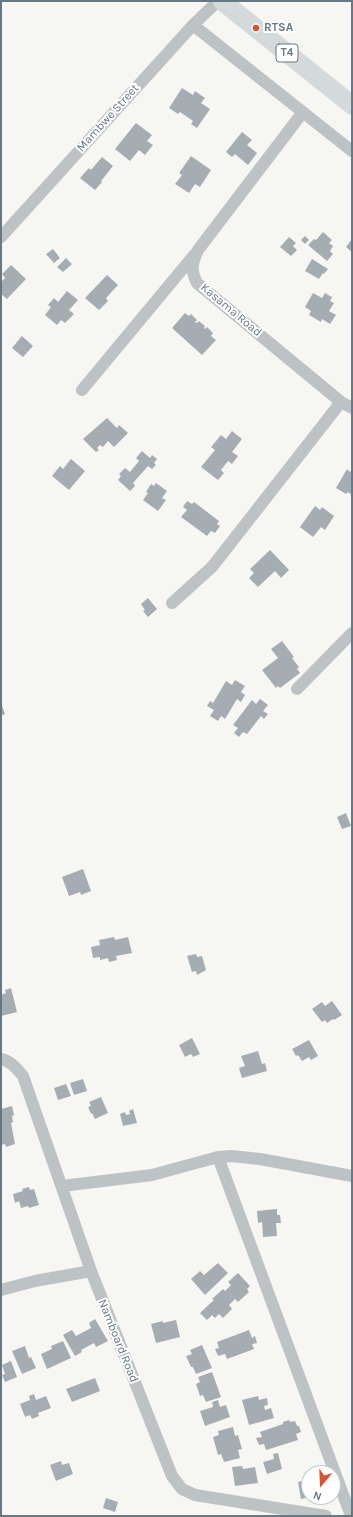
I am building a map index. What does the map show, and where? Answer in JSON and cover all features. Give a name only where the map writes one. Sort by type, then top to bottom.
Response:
[{"type":"highway","name":"T4","points":[[222,1],[352,105]]},
{"type":"street","name":"Mambwe Street","points":[[1,237],[193,25],[218,1]]},
{"type":"street","points":[[193,25],[352,151]]},
{"type":"street","name":"Kasama Road","points":[[303,112],[198,250],[193,262],[192,272],[197,282],[341,402],[352,408]]},
{"type":"street","points":[[82,390],[198,250]]},
{"type":"street","points":[[172,603],[212,567],[341,402]]},
{"type":"street","points":[[297,689],[352,633]]},
{"type":"street","name":"Namboard Road","points":[[1,1059],[12,1064],[23,1076],[91,1271],[172,1476],[182,1489],[195,1495],[326,1516]]},
{"type":"street","points":[[62,1186],[152,1175],[218,1157],[231,1156],[260,1159],[352,1176]]},
{"type":"street","points":[[218,1157],[351,1516]]},
{"type":"street","points":[[1,1290],[35,1281],[91,1271]]},
{"type":"building","points":[[182,88],[193,95],[195,91],[205,98],[201,103],[210,109],[197,128],[191,124],[193,121],[180,112],[178,114],[169,108]]},
{"type":"building","points":[[136,123],[152,135],[147,141],[153,145],[145,155],[139,150],[130,161],[115,149]]},
{"type":"building","points":[[242,132],[252,140],[247,145],[257,153],[248,165],[235,154],[232,157],[226,152]]},
{"type":"building","points":[[191,156],[211,170],[200,187],[195,184],[189,193],[175,184],[182,175],[179,173]]},
{"type":"building","points":[[102,157],[113,166],[95,190],[80,178],[89,168],[91,170]]},
{"type":"building","points":[[323,232],[332,240],[329,243],[333,246],[330,251],[333,254],[327,261],[308,245],[314,239],[316,240]]},
{"type":"building","points":[[305,236],[309,240],[305,244],[301,240]]},
{"type":"building","points":[[289,237],[296,243],[293,246],[297,250],[291,256],[280,247]]},
{"type":"building","points":[[352,239],[352,252],[346,247]]},
{"type":"building","points":[[53,249],[60,258],[54,263],[46,254]]},
{"type":"building","points":[[66,258],[72,264],[63,272],[57,267]]},
{"type":"building","points":[[312,259],[328,269],[319,279],[305,271]]},
{"type":"building","points":[[11,265],[26,279],[7,299],[1,294],[1,282],[5,278],[2,274]]},
{"type":"building","points":[[107,275],[118,285],[106,298],[108,301],[99,310],[85,298]]},
{"type":"building","points":[[67,291],[78,300],[69,310],[74,314],[65,323],[61,320],[57,325],[45,315],[51,307],[48,305],[54,298],[58,302]]},
{"type":"building","points":[[313,293],[322,298],[325,293],[332,297],[330,301],[334,303],[329,311],[336,315],[330,324],[322,319],[321,322],[309,315],[311,311],[305,307]]},
{"type":"building","points":[[185,313],[189,316],[191,314],[197,320],[195,322],[197,323],[199,321],[205,326],[205,329],[207,327],[213,333],[211,336],[216,340],[202,355],[172,328]]},
{"type":"building","points":[[22,336],[33,346],[23,357],[12,348]]},
{"type":"building","points":[[107,418],[117,428],[119,425],[128,433],[114,447],[108,441],[103,447],[100,445],[97,448],[99,450],[96,452],[83,439]]},
{"type":"building","points":[[232,431],[242,439],[232,452],[238,456],[232,464],[228,461],[221,470],[224,473],[218,480],[201,467],[215,450],[211,447],[221,435],[226,439]]},
{"type":"building","points":[[142,451],[150,458],[152,455],[157,459],[154,463],[156,465],[152,469],[148,466],[133,483],[135,486],[130,491],[118,480],[121,476],[119,474],[125,468],[130,472],[139,461],[136,458]]},
{"type":"building","points":[[71,459],[85,471],[69,490],[52,476],[60,466],[63,469]]},
{"type":"building","points":[[347,469],[350,472],[352,469],[352,495],[348,492],[346,494],[336,488]]},
{"type":"building","points":[[156,483],[167,491],[162,498],[166,500],[158,511],[143,500],[148,493],[146,492],[151,484],[154,486]]},
{"type":"building","points":[[187,501],[192,504],[194,502],[219,521],[217,524],[220,526],[215,533],[211,531],[207,536],[181,517],[187,510],[183,507]]},
{"type":"building","points":[[315,506],[320,510],[322,507],[334,516],[325,530],[321,527],[313,537],[300,527]]},
{"type":"building","points":[[270,550],[289,570],[281,578],[275,571],[258,587],[249,578],[254,573],[250,569]]},
{"type":"building","points":[[148,598],[157,609],[148,617],[143,611],[145,610],[141,604]]},
{"type":"building","points":[[282,641],[294,657],[292,658],[299,667],[297,669],[300,673],[280,688],[278,686],[276,688],[262,670],[278,658],[271,649]]},
{"type":"building","points":[[235,680],[245,686],[241,692],[245,695],[241,702],[237,699],[225,719],[221,716],[218,721],[210,716],[214,710],[207,706],[210,701],[213,703],[226,681],[232,685]]},
{"type":"building","points":[[260,699],[268,705],[263,711],[268,714],[264,719],[261,716],[247,734],[243,732],[239,737],[234,733],[238,728],[233,725],[252,700],[256,704]]},
{"type":"building","points":[[1,703],[5,714],[1,716]]},
{"type":"building","points":[[346,813],[351,826],[342,829],[337,817]]},
{"type":"building","points":[[83,869],[91,891],[81,895],[80,892],[69,896],[62,877]]},
{"type":"building","points":[[114,937],[115,940],[128,937],[132,953],[116,956],[117,960],[109,962],[108,958],[100,960],[100,957],[93,958],[91,947],[100,945],[99,940]]},
{"type":"building","points":[[196,954],[197,957],[202,956],[206,970],[197,975],[196,971],[192,972],[187,956]]},
{"type":"building","points":[[11,988],[17,1012],[1,1016],[1,995],[6,993],[5,990]]},
{"type":"building","points":[[332,1001],[342,1015],[327,1023],[325,1020],[322,1022],[312,1009],[322,1002],[325,1006]]},
{"type":"building","points":[[192,1038],[200,1054],[193,1057],[191,1054],[185,1057],[179,1045]]},
{"type":"building","points":[[309,1040],[318,1056],[311,1060],[309,1057],[302,1061],[298,1055],[296,1056],[292,1049]]},
{"type":"building","points":[[258,1051],[262,1064],[265,1063],[267,1071],[242,1078],[239,1068],[245,1066],[241,1056]]},
{"type":"building","points":[[83,1079],[87,1091],[74,1095],[70,1083]]},
{"type":"building","points":[[66,1084],[71,1096],[58,1100],[54,1088]]},
{"type":"building","points":[[101,1097],[108,1113],[95,1119],[88,1107],[91,1106],[89,1102]]},
{"type":"building","points":[[12,1106],[14,1115],[12,1116],[13,1122],[11,1123],[15,1144],[6,1147],[5,1144],[1,1145],[1,1109]]},
{"type":"building","points":[[133,1109],[137,1123],[123,1126],[120,1114],[125,1112],[126,1115],[130,1114],[129,1111]]},
{"type":"building","points":[[29,1187],[30,1190],[34,1189],[39,1205],[29,1208],[28,1206],[21,1208],[19,1201],[15,1203],[13,1194],[23,1191],[22,1189]]},
{"type":"building","points":[[277,1209],[277,1215],[280,1215],[281,1223],[276,1223],[277,1236],[263,1237],[262,1222],[258,1223],[257,1211]]},
{"type":"building","points":[[218,1263],[228,1273],[205,1295],[191,1279],[200,1271],[204,1275]]},
{"type":"building","points":[[238,1273],[250,1286],[247,1289],[249,1292],[238,1302],[235,1299],[229,1305],[232,1309],[223,1318],[219,1314],[215,1318],[212,1315],[207,1320],[200,1313],[223,1289],[225,1291],[231,1285],[228,1282]]},
{"type":"building","points":[[95,1319],[108,1341],[96,1347],[94,1343],[81,1350],[82,1352],[75,1356],[63,1335],[72,1330],[76,1336],[91,1328],[89,1323]]},
{"type":"building","points":[[176,1320],[180,1337],[156,1343],[151,1324]]},
{"type":"building","points":[[249,1330],[252,1338],[255,1336],[257,1343],[252,1344],[254,1349],[227,1359],[225,1354],[218,1356],[215,1349],[219,1348],[217,1342]]},
{"type":"building","points":[[63,1341],[71,1358],[47,1369],[41,1354],[52,1349],[51,1346]]},
{"type":"building","points":[[202,1345],[212,1368],[196,1374],[186,1356],[192,1354],[190,1350]]},
{"type":"building","points":[[25,1346],[29,1358],[31,1357],[36,1368],[22,1374],[12,1351]]},
{"type":"building","points":[[11,1361],[17,1377],[5,1382],[2,1375],[5,1374],[2,1365]]},
{"type":"building","points":[[212,1372],[221,1397],[206,1402],[203,1395],[200,1396],[196,1384],[200,1382],[198,1377]]},
{"type":"building","points":[[95,1378],[100,1391],[72,1402],[66,1389]]},
{"type":"building","points":[[34,1394],[36,1400],[46,1396],[51,1408],[38,1413],[39,1416],[32,1419],[30,1415],[25,1417],[20,1404],[30,1400],[29,1396]]},
{"type":"building","points":[[258,1396],[259,1400],[267,1398],[268,1405],[264,1406],[265,1410],[271,1408],[274,1418],[249,1425],[242,1400]]},
{"type":"building","points":[[218,1400],[220,1407],[226,1405],[230,1417],[205,1426],[200,1411],[213,1407],[212,1402]]},
{"type":"building","points":[[289,1420],[290,1422],[295,1421],[297,1426],[299,1426],[301,1432],[296,1434],[298,1440],[266,1450],[264,1444],[259,1445],[256,1438],[262,1437],[260,1432],[283,1424],[283,1422]]},
{"type":"building","points":[[233,1427],[235,1436],[238,1435],[242,1449],[238,1450],[240,1458],[224,1462],[221,1454],[218,1455],[213,1437],[219,1435],[218,1431]]},
{"type":"building","points":[[278,1453],[282,1469],[267,1474],[263,1462],[274,1459],[273,1454]]},
{"type":"building","points":[[61,1461],[62,1465],[69,1463],[73,1474],[56,1481],[50,1465]]},
{"type":"building","points":[[242,1466],[243,1469],[255,1467],[258,1483],[235,1486],[232,1467]]},
{"type":"building","points":[[301,1481],[301,1499],[298,1482]]},
{"type":"building","points":[[106,1498],[118,1502],[115,1512],[103,1508]]},
{"type":"place","name":"RTSA","points":[[256,28]]}]
